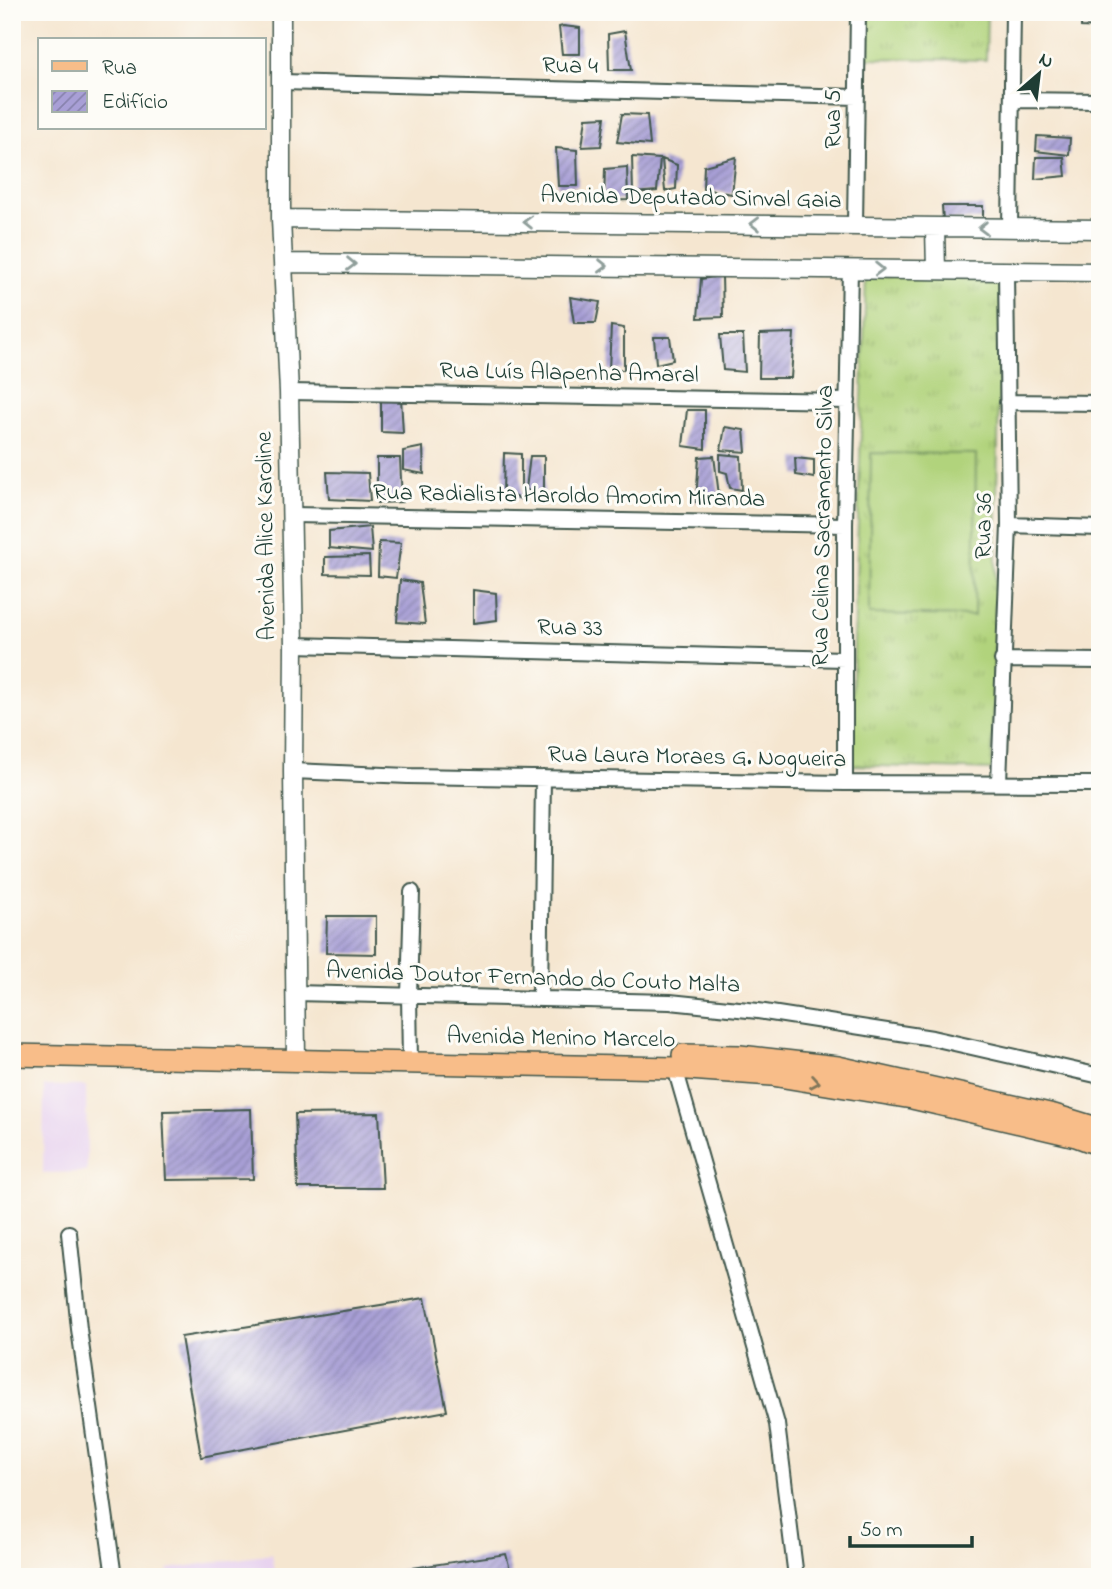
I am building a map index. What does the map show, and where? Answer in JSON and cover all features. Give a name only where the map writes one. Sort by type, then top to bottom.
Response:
[{"type":"main road","name":"Avenida Menino Marcelo","points":[[12,1040],[296,1053]]},
{"type":"main road","name":"Avenida Menino Marcelo","points":[[12,1055],[296,1053],[740,1056],[838,1067],[1054,1115],[1100,1129]]},
{"type":"main road","name":"Avenida Menino Marcelo","points":[[410,1055],[772,1074],[912,1098],[1076,1136],[1100,1145]]},
{"type":"street","name":"Avenida Alice Karoline","points":[[282,12],[281,219],[292,515],[296,1053]]},
{"type":"street","name":"Rua 5","points":[[855,225],[858,12]]},
{"type":"street","points":[[1010,228],[1013,12]]},
{"type":"street","name":"Rua 4","points":[[282,82],[857,97]]},
{"type":"street","points":[[1012,100],[1100,101]]},
{"type":"street","name":"Avenida Deputado Sinval Gaia","points":[[281,219],[1100,229]]},
{"type":"street","points":[[935,228],[936,270]]},
{"type":"street","points":[[283,263],[1100,272]]},
{"type":"street","name":"Rua Celina Sacramento Silva","points":[[845,783],[845,525],[850,268]]},
{"type":"street","name":"Rua 36","points":[[999,782],[1009,525],[1006,271]]},
{"type":"street","name":"Rua Luís Alapenha Amaral","points":[[289,392],[848,401]]},
{"type":"street","points":[[1006,402],[1100,403]]},
{"type":"street","name":"Rua Radialista Haroldo Amorim Miranda","points":[[292,515],[845,525]]},
{"type":"street","points":[[1009,525],[1100,528]]},
{"type":"street","name":"Rua 33","points":[[294,645],[845,659]]},
{"type":"street","points":[[1002,660],[1100,660]]},
{"type":"street","name":"Rua Laura Moraes G. Nogueira","points":[[293,771],[845,783],[1100,783]]},
{"type":"street","points":[[540,998],[543,778]]},
{"type":"street","points":[[410,1055],[412,892]]},
{"type":"street","name":"Avenida Doutor Fernando do Couto Malta","points":[[294,993],[670,1002],[758,1011],[932,1038],[1100,1076]]},
{"type":"street","points":[[675,1068],[777,1424],[796,1577]]},
{"type":"street","points":[[69,1233],[79,1329],[114,1577]]},
{"type":"shaded area","points":[[44,1086],[86,1086],[87,1172],[43,1173]]},
{"type":"shaded area","points":[[272,1554],[276,1577],[170,1577],[168,1569]]},
{"type":"green space","points":[[867,12],[987,12],[986,60],[866,58]]},
{"type":"green space","points":[[866,275],[1001,280],[992,770],[850,765]]},
{"type":"green space","points":[[871,453],[976,454],[974,616],[869,614]]},
{"type":"building","points":[[1082,12],[1100,12],[1100,28],[1081,27]]},
{"type":"building","points":[[559,27],[580,28],[580,54],[562,54]]},
{"type":"building","points":[[625,31],[631,70],[609,70],[608,34]]},
{"type":"building","points":[[622,114],[647,115],[650,145],[617,142]]},
{"type":"building","points":[[605,117],[601,146],[582,147],[586,118]]},
{"type":"building","points":[[1037,136],[1070,138],[1069,155],[1036,151]]},
{"type":"building","points":[[556,148],[577,150],[578,186],[558,186]]},
{"type":"building","points":[[632,157],[660,159],[657,191],[633,193]]},
{"type":"building","points":[[736,157],[732,194],[703,189],[704,166]]},
{"type":"building","points":[[1036,157],[1064,157],[1066,176],[1035,179]]},
{"type":"building","points":[[662,159],[677,165],[676,189],[665,191]]},
{"type":"building","points":[[627,167],[628,200],[604,201],[605,169]]},
{"type":"building","points":[[942,206],[983,206],[983,220],[943,220]]},
{"type":"building","points":[[722,276],[723,317],[698,318],[701,279]]},
{"type":"building","points":[[570,297],[600,302],[596,323],[574,323]]},
{"type":"building","points":[[611,326],[624,328],[624,370],[609,370]]},
{"type":"building","points":[[794,333],[791,378],[759,378],[760,334]]},
{"type":"building","points":[[720,335],[743,335],[745,372],[723,370]]},
{"type":"building","points":[[654,337],[670,337],[673,360],[656,364]]},
{"type":"building","points":[[401,398],[403,433],[381,432],[381,399]]},
{"type":"building","points":[[687,410],[705,410],[705,449],[683,446]]},
{"type":"building","points":[[725,427],[744,430],[746,452],[721,450]]},
{"type":"building","points":[[423,447],[424,474],[403,470],[403,451]]},
{"type":"building","points":[[504,453],[521,454],[521,499],[503,492]]},
{"type":"building","points":[[720,454],[741,456],[742,490],[730,488],[727,473],[720,471]]},
{"type":"building","points":[[530,456],[544,456],[544,499],[526,489]]},
{"type":"building","points":[[714,456],[720,503],[696,502],[699,457]]},
{"type":"building","points":[[377,458],[400,458],[402,502],[377,503]]},
{"type":"building","points":[[795,458],[814,460],[814,478],[796,475]]},
{"type":"building","points":[[327,472],[368,473],[370,501],[329,499]]},
{"type":"building","points":[[370,527],[372,552],[329,548],[329,531]]},
{"type":"building","points":[[379,542],[401,543],[396,578],[378,576]]},
{"type":"building","points":[[369,556],[370,575],[325,574],[325,557]]},
{"type":"building","points":[[400,580],[420,583],[425,624],[397,622]]},
{"type":"building","points":[[473,590],[496,593],[497,620],[473,623]]},
{"type":"building","points":[[327,916],[376,916],[376,954],[326,953]]},
{"type":"building","points":[[251,1109],[253,1179],[166,1180],[163,1111]]},
{"type":"building","points":[[379,1113],[383,1188],[298,1188],[295,1114]]},
{"type":"building","points":[[425,1298],[447,1411],[201,1457],[181,1337]]},
{"type":"building","points":[[506,1554],[512,1577],[401,1577],[399,1570]]}]
